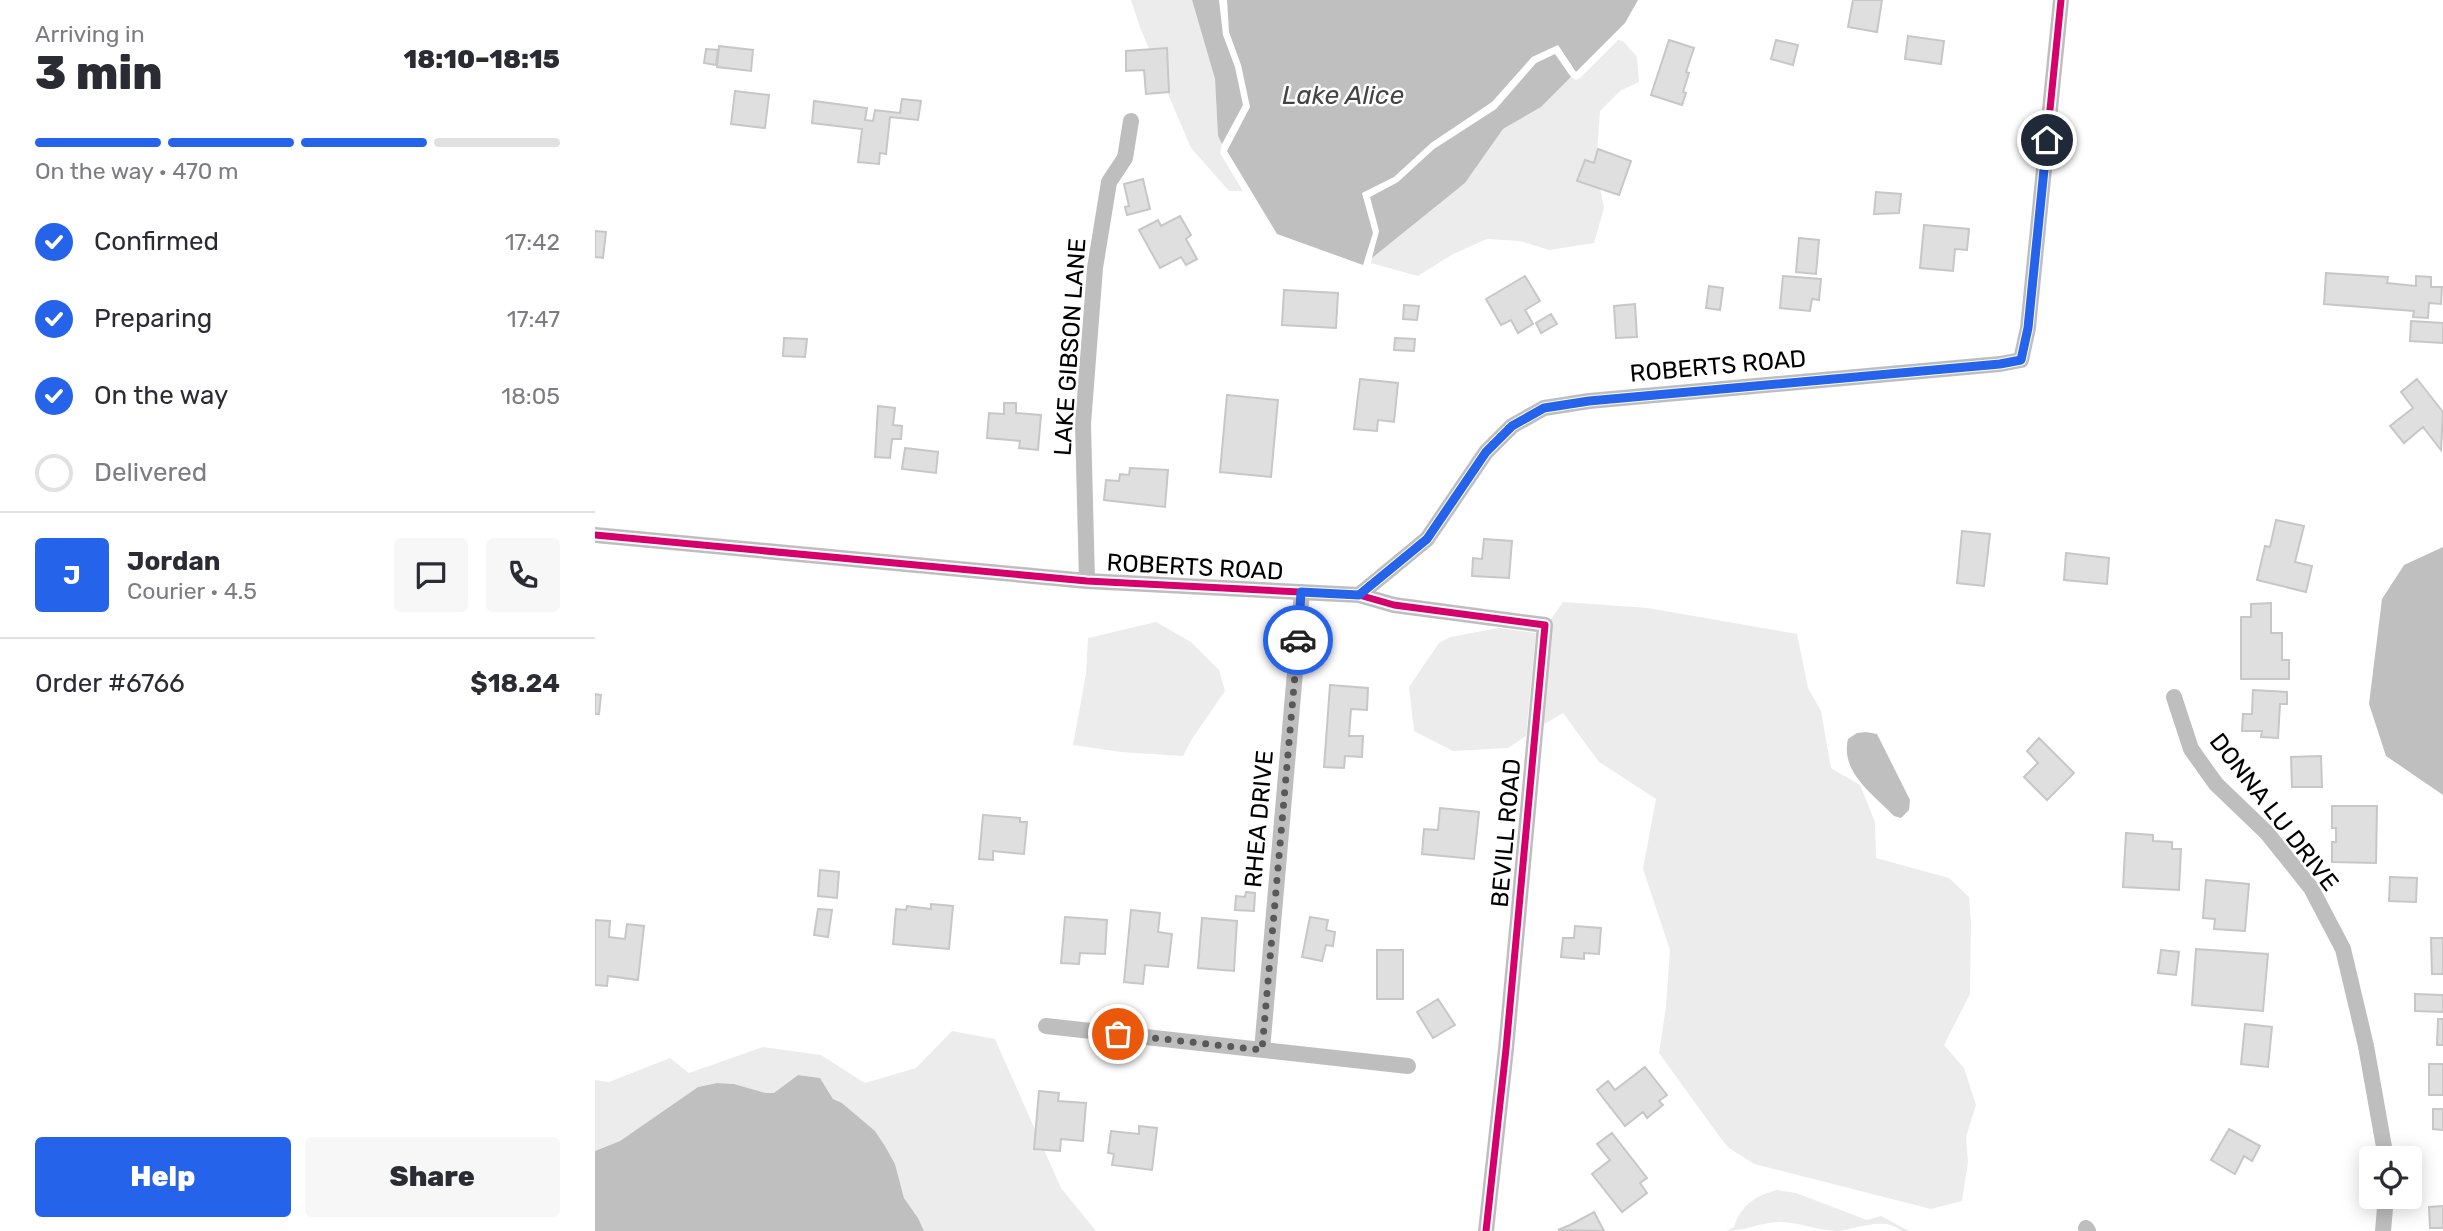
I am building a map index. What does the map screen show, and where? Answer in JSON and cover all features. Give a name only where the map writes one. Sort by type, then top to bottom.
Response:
[{"type":"street","name":"ROBERTS ROAD","points":[[595,535],[1087,582],[1359,595],[1427,539],[1486,452],[1512,426],[1544,408],[1589,401],[2021,360],[2028,328],[2061,0]]},
{"type":"street","name":"LAKE GIBSON LANE","points":[[1087,582],[1083,424],[1095,268],[1109,182],[1125,158],[1131,121]]},
{"type":"street","name":"RHEA DRIVE","points":[[1262,1050],[1301,592]]},
{"type":"street","name":"BEVILL ROAD","points":[[1359,595],[1394,605],[1545,625],[1506,1049],[1486,1231]]},
{"type":"street","name":"DONNA LU DRIVE","points":[[2174,697],[2191,749],[2216,784],[2267,833],[2311,888],[2343,949],[2366,1046],[2384,1146]]},
{"type":"street","points":[[1046,1026],[1408,1066]]},
{"type":"street","points":[[2383,1231],[2385,1209]]},
{"type":"shaded area","points":[[1131,0],[1192,0],[1215,79],[1218,136],[1222,144],[1220,153],[1243,191],[1229,191],[1191,148]]},
{"type":"shaded area","points":[[1618,40],[1623,41],[1637,57],[1639,82],[1620,91],[1600,111],[1596,168],[1604,208],[1594,243],[1549,250],[1520,241],[1487,239],[1453,254],[1418,276],[1371,263],[1372,258],[1465,183],[1503,129],[1541,107],[1571,77],[1576,80],[1580,78]]},
{"type":"shaded area","points":[[1563,602],[1648,608],[1797,634],[1808,688],[1821,711],[1831,768],[1860,785],[1875,822],[1876,858],[1949,878],[1969,897],[1970,994],[1944,1045],[1964,1068],[1976,1105],[1966,1137],[1968,1162],[1962,1201],[1931,1209],[1754,1164],[1729,1148],[1722,1140],[1659,1053],[1670,950],[1643,869],[1656,799],[1599,762],[1563,713],[1543,725],[1548,620]]},
{"type":"shaded area","points":[[1156,622],[1191,642],[1219,670],[1225,691],[1183,756],[1121,752],[1073,745],[1086,674],[1088,638]]},
{"type":"shaded area","points":[[1499,628],[1536,633],[1526,736],[1508,748],[1453,751],[1414,731],[1409,687],[1439,643],[1450,637]]},
{"type":"shaded area","points":[[952,1031],[995,1039],[1061,1188],[1096,1231],[924,1231],[904,1198],[895,1164],[875,1131],[842,1103],[833,1099],[820,1078],[798,1075],[775,1093],[734,1084],[717,1083],[698,1087],[620,1141],[595,1151],[595,1080],[609,1082],[670,1058],[689,1073],[763,1047],[821,1055],[865,1083],[916,1068]]},
{"type":"shaded area","points":[[1777,1190],[1796,1193],[1867,1220],[1881,1216],[1909,1231],[1901,1231],[1887,1224],[1831,1231],[1780,1222],[1727,1231],[1734,1227],[1750,1202]]},
{"type":"water","points":[[1192,0],[1219,0],[1223,35],[1235,67],[1243,105],[1222,144],[1218,136],[1215,79]]},
{"type":"water","name":"Lake Alice","points":[[1227,0],[1638,0],[1625,23],[1576,72],[1558,45],[1532,57],[1492,102],[1431,143],[1394,177],[1362,193],[1373,233],[1363,265],[1277,234],[1227,151],[1250,107],[1241,65],[1229,32]]},
{"type":"water","points":[[1555,54],[1571,77],[1541,107],[1503,129],[1465,183],[1372,258],[1379,231],[1370,197],[1398,182],[1434,149],[1496,109],[1536,63]]},
{"type":"water","points":[[2443,547],[2443,795],[2386,756],[2369,704],[2382,599],[2404,565]]},
{"type":"water","points":[[1857,733],[1877,734],[1910,800],[1909,810],[1901,818],[1894,816],[1868,791],[1849,762],[1848,739]]},
{"type":"water","points":[[798,1075],[820,1078],[833,1099],[842,1103],[875,1131],[895,1164],[904,1198],[924,1231],[595,1231],[595,1151],[620,1141],[698,1087],[717,1083],[734,1084],[774,1093]]},
{"type":"building","points":[[1853,0],[1882,0],[1877,32],[1848,27]]},
{"type":"building","points":[[1908,36],[1944,41],[1941,64],[1905,59]]},
{"type":"building","points":[[1669,40],[1694,48],[1686,72],[1689,73],[1682,105],[1651,95]]},
{"type":"building","points":[[1776,40],[1798,45],[1793,65],[1771,59]]},
{"type":"building","points":[[719,46],[753,50],[751,71],[717,67]]},
{"type":"building","points":[[1167,48],[1169,92],[1146,94],[1144,70],[1126,71],[1126,51]]},
{"type":"building","points":[[706,49],[718,50],[716,65],[704,63]]},
{"type":"building","points":[[735,91],[769,95],[765,128],[731,124]]},
{"type":"building","points":[[902,99],[921,101],[918,120],[890,117],[886,154],[880,153],[879,164],[858,162],[862,129],[812,123],[814,101],[867,108],[865,120],[873,121],[875,110],[900,113]]},
{"type":"building","points":[[1598,149],[1631,161],[1619,195],[1577,181],[1585,160],[1594,163]]},
{"type":"building","points":[[1143,179],[1150,209],[1127,215],[1125,207],[1129,206],[1124,184]]},
{"type":"building","points":[[1876,192],[1901,194],[1899,213],[1874,214]]},
{"type":"building","points":[[1180,216],[1191,235],[1186,239],[1197,259],[1186,265],[1181,257],[1160,268],[1139,230],[1158,220],[1161,226]]},
{"type":"building","points":[[1924,225],[1969,229],[1967,250],[1955,249],[1953,271],[1920,268]]},
{"type":"building","points":[[595,231],[606,232],[603,258],[595,257]]},
{"type":"building","points":[[1799,238],[1819,240],[1816,274],[1796,272]]},
{"type":"building","points":[[2326,273],[2388,277],[2387,283],[2416,286],[2416,276],[2431,277],[2431,287],[2442,287],[2441,304],[2429,303],[2428,318],[2413,317],[2414,311],[2324,304]]},
{"type":"building","points":[[1525,276],[1540,301],[1525,310],[1533,324],[1518,333],[1511,320],[1501,325],[1486,299]]},
{"type":"building","points":[[1783,276],[1821,279],[1819,300],[1812,299],[1810,311],[1780,308]]},
{"type":"building","points":[[1709,286],[1723,288],[1720,310],[1706,308]]},
{"type":"building","points":[[1284,290],[1338,293],[1336,328],[1282,325]]},
{"type":"building","points":[[1635,304],[1637,337],[1616,338],[1614,306]]},
{"type":"building","points":[[1404,305],[1419,306],[1417,320],[1403,319]]},
{"type":"building","points":[[1551,314],[1557,324],[1541,333],[1536,323]]},
{"type":"building","points":[[2411,321],[2443,323],[2443,343],[2410,341]]},
{"type":"building","points":[[784,338],[807,339],[805,357],[783,356]]},
{"type":"building","points":[[1395,338],[1415,339],[1414,351],[1394,350]]},
{"type":"building","points":[[1360,379],[1398,383],[1394,422],[1378,420],[1377,431],[1354,429]]},
{"type":"building","points":[[2417,379],[2443,412],[2441,450],[2423,427],[2404,443],[2390,426],[2413,408],[2401,392]]},
{"type":"building","points":[[1227,395],[1278,400],[1271,477],[1220,472]]},
{"type":"building","points":[[1004,403],[1016,403],[1016,413],[1041,415],[1038,450],[1019,448],[1020,441],[987,438],[989,413],[1004,414]]},
{"type":"building","points":[[878,406],[895,408],[893,425],[902,426],[901,439],[892,439],[890,458],[875,457]]},
{"type":"building","points":[[905,448],[938,452],[936,473],[902,469]]},
{"type":"building","points":[[1130,468],[1168,470],[1165,507],[1104,500],[1106,480],[1119,481],[1120,474],[1129,475]]},
{"type":"building","points":[[2276,520],[2304,526],[2295,562],[2312,566],[2306,592],[2257,580],[2265,546],[2270,547]]},
{"type":"building","points":[[1962,531],[1990,534],[1984,586],[1957,583]]},
{"type":"building","points":[[1484,539],[1512,541],[1509,578],[1472,576],[1473,558],[1482,559]]},
{"type":"building","points":[[2066,553],[2109,558],[2107,584],[2064,580]]},
{"type":"building","points":[[2271,603],[2271,633],[2282,633],[2282,660],[2289,660],[2289,679],[2241,679],[2241,617],[2251,617],[2251,604]]},
{"type":"building","points":[[1330,685],[1368,688],[1367,710],[1351,709],[1349,736],[1363,736],[1362,757],[1345,756],[1344,768],[1324,767]]},
{"type":"building","points":[[2253,690],[2287,692],[2287,704],[2280,704],[2278,738],[2261,737],[2262,731],[2242,731],[2243,714],[2252,714]]},
{"type":"building","points":[[595,694],[601,695],[599,714],[595,714]]},
{"type":"building","points":[[2039,738],[2074,773],[2047,800],[2024,777],[2038,763],[2027,751]]},
{"type":"building","points":[[2321,756],[2322,787],[2292,787],[2291,757]]},
{"type":"building","points":[[2332,806],[2377,806],[2376,863],[2332,862],[2332,842],[2336,842],[2336,828],[2332,828]]},
{"type":"building","points":[[1440,808],[1479,812],[1474,859],[1422,854],[1424,829],[1438,830]]},
{"type":"building","points":[[983,815],[1020,818],[1020,822],[1027,822],[1024,854],[993,851],[993,860],[979,859]]},
{"type":"building","points":[[2126,833],[2153,835],[2153,841],[2172,842],[2172,849],[2181,849],[2179,890],[2123,887]]},
{"type":"building","points":[[820,870],[839,872],[837,898],[818,896]]},
{"type":"building","points":[[2390,877],[2417,878],[2416,902],[2389,901]]},
{"type":"building","points":[[2206,880],[2249,884],[2245,931],[2214,929],[2215,919],[2203,918]]},
{"type":"building","points":[[1246,892],[1255,893],[1254,911],[1235,910],[1236,896],[1245,897]]},
{"type":"building","points":[[931,904],[953,906],[949,949],[893,944],[896,909],[906,910],[907,906],[931,909]]},
{"type":"building","points":[[818,909],[832,910],[828,937],[814,935]]},
{"type":"building","points":[[1131,910],[1160,913],[1158,932],[1172,934],[1168,967],[1145,965],[1143,984],[1124,982]]},
{"type":"building","points":[[1065,917],[1107,920],[1105,954],[1080,953],[1079,964],[1061,963]]},
{"type":"building","points":[[1310,917],[1328,920],[1326,930],[1335,932],[1333,946],[1326,945],[1322,961],[1302,957]]},
{"type":"building","points":[[1202,918],[1237,921],[1234,971],[1198,968]]},
{"type":"building","points":[[595,920],[610,921],[609,937],[625,939],[627,924],[644,926],[638,980],[608,976],[607,986],[595,985]]},
{"type":"building","points":[[1575,926],[1601,928],[1599,954],[1584,953],[1584,959],[1561,957],[1563,938],[1574,938]]},
{"type":"building","points":[[2431,938],[2443,938],[2443,974],[2432,974]]},
{"type":"building","points":[[2196,949],[2268,954],[2263,1011],[2192,1005]]},
{"type":"building","points":[[1377,950],[1403,950],[1403,999],[1377,999]]},
{"type":"building","points":[[2161,950],[2179,952],[2176,975],[2158,973]]},
{"type":"building","points":[[2415,994],[2443,995],[2443,1012],[2415,1011]]},
{"type":"building","points":[[1438,999],[1455,1025],[1433,1038],[1417,1012]]},
{"type":"building","points":[[2438,1019],[2443,1019],[2443,1045],[2437,1045]]},
{"type":"building","points":[[2245,1024],[2272,1027],[2268,1067],[2241,1064]]},
{"type":"building","points":[[2429,1064],[2443,1064],[2443,1095],[2429,1095]]},
{"type":"building","points":[[1645,1067],[1667,1095],[1659,1101],[1663,1105],[1647,1118],[1643,1112],[1625,1126],[1597,1090],[1608,1081],[1615,1090]]},
{"type":"building","points":[[1039,1091],[1059,1093],[1058,1101],[1086,1103],[1083,1141],[1061,1139],[1060,1151],[1034,1149]]},
{"type":"building","points":[[2433,1109],[2443,1109],[2443,1130],[2433,1129]]},
{"type":"building","points":[[1139,1126],[1157,1128],[1152,1170],[1112,1165],[1114,1154],[1108,1153],[1111,1131],[1139,1134]]},
{"type":"building","points":[[2229,1129],[2260,1146],[2252,1161],[2244,1156],[2235,1174],[2211,1160]]},
{"type":"building","points":[[1612,1133],[1647,1178],[1640,1183],[1647,1193],[1622,1212],[1592,1174],[1610,1160],[1597,1144]]},
{"type":"building","points":[[2443,1206],[2443,1228],[2430,1228],[2429,1207]]},
{"type":"building","points":[[1594,1212],[1604,1231],[1558,1230],[1570,1225]]},
{"type":"cycle path","points":[[595,535],[1087,581],[1359,595],[1427,539],[1486,452],[1512,426],[1544,408],[1589,401],[2021,360],[2028,328],[2061,0]]},
{"type":"cycle path","points":[[1359,595],[1394,605],[1545,625],[1506,1049],[1486,1231]]},
{"type":"way so far","points":[[1118,1034],[1262,1050],[1298,640]]},
{"type":"route","points":[[1298,640],[1301,592],[1359,595],[1427,539],[1486,452],[1512,426],[1544,408],[1589,401],[2021,360],[2028,328],[2047,140]]}]
